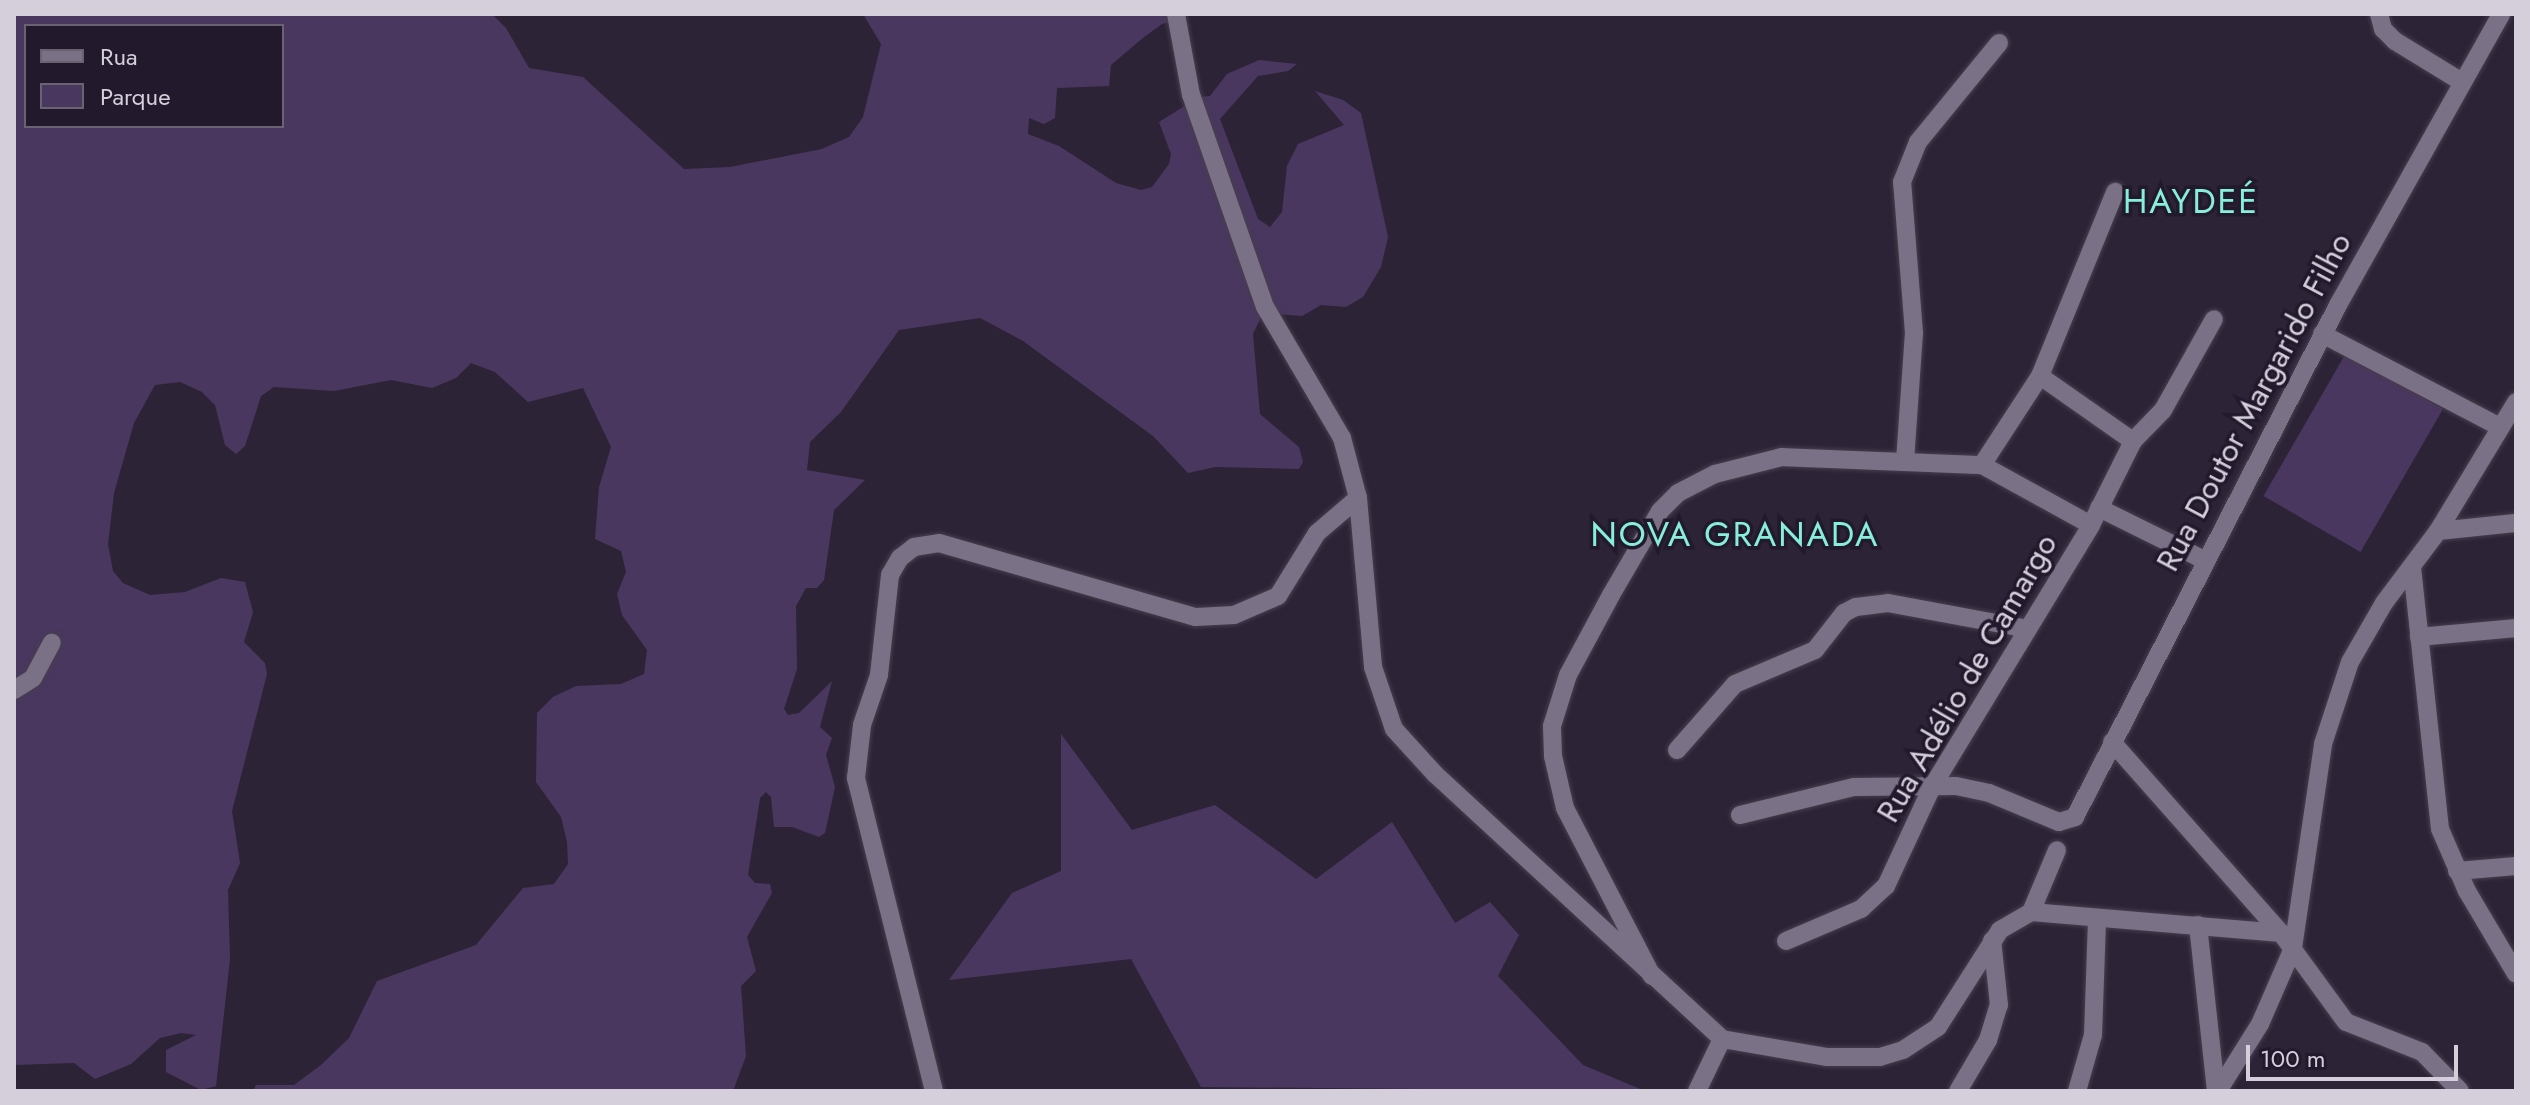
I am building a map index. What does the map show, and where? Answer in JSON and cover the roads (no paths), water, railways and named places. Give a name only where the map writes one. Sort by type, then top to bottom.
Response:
[{"type":"street","points":[[1176,14],[1191,95],[1265,307],[1342,438],[1358,498],[1373,667],[1394,729],[1722,1039],[1827,1057],[1880,1057],[1903,1050],[1938,1027],[1992,940],[2008,922],[2031,912],[2097,920],[2281,933]]},
{"type":"street","points":[[2379,14],[2383,29],[2395,41],[2462,82]]},
{"type":"street","name":"Rua Doutor Margarido Filho","points":[[1932,787],[1973,788],[2068,822],[2322,334],[2501,14]]},
{"type":"street","points":[[1905,461],[1913,318],[1902,182],[1918,142],[1999,43]]},
{"type":"street","points":[[1982,465],[2040,376],[2115,192]]},
{"type":"street","name":"Rua Adélio de Camargo","points":[[1786,941],[1874,899],[1896,866],[1932,787],[2095,516],[2133,441],[2163,410],[2214,319]]},
{"type":"street","points":[[2322,334],[2500,427]]},
{"type":"street","points":[[2040,376],[2133,441]]},
{"type":"street","points":[[2217,1091],[2260,1024],[2293,948],[2316,783],[2340,686],[2384,603],[2438,531],[2516,402]]},
{"type":"street","points":[[1652,976],[1579,841],[1558,782],[1552,726],[1568,675],[1639,546],[1678,493],[1715,474],[1782,457],[1982,465],[2095,516],[2204,560]]},
{"type":"street","points":[[934,1091],[856,778],[862,725],[879,675],[890,575],[900,558],[914,547],[939,543],[1196,617],[1234,615],[1265,606],[1278,596],[1317,533],[1358,498]]},
{"type":"street","points":[[2438,531],[2516,523]]},
{"type":"street","points":[[2412,567],[2434,804],[2457,871],[2516,974]]},
{"type":"street","points":[[1677,750],[1735,684],[1815,650],[1856,607],[1888,603],[2028,629]]},
{"type":"street","points":[[2419,637],[2516,628]]},
{"type":"street","points":[[14,690],[33,678],[52,643]]},
{"type":"street","points":[[2112,742],[2281,933],[2346,1022],[2422,1052],[2460,1091]]},
{"type":"street","points":[[1740,815],[1854,787],[1932,787]]},
{"type":"street","points":[[2031,912],[2057,850]]},
{"type":"street","points":[[2457,871],[2516,866]]},
{"type":"street","points":[[2077,1091],[2093,1035],[2097,920]]},
{"type":"street","points":[[2198,925],[2217,1091]]},
{"type":"street","points":[[1958,1091],[1983,1052],[1999,1005],[1992,940]]},
{"type":"street","points":[[1697,1091],[1722,1039]]},
{"type":"district","name":"HAYDEÉ","points":[[2191,202]]},
{"type":"district","name":"NOVA GRANADA","points":[[1735,535]]}]
